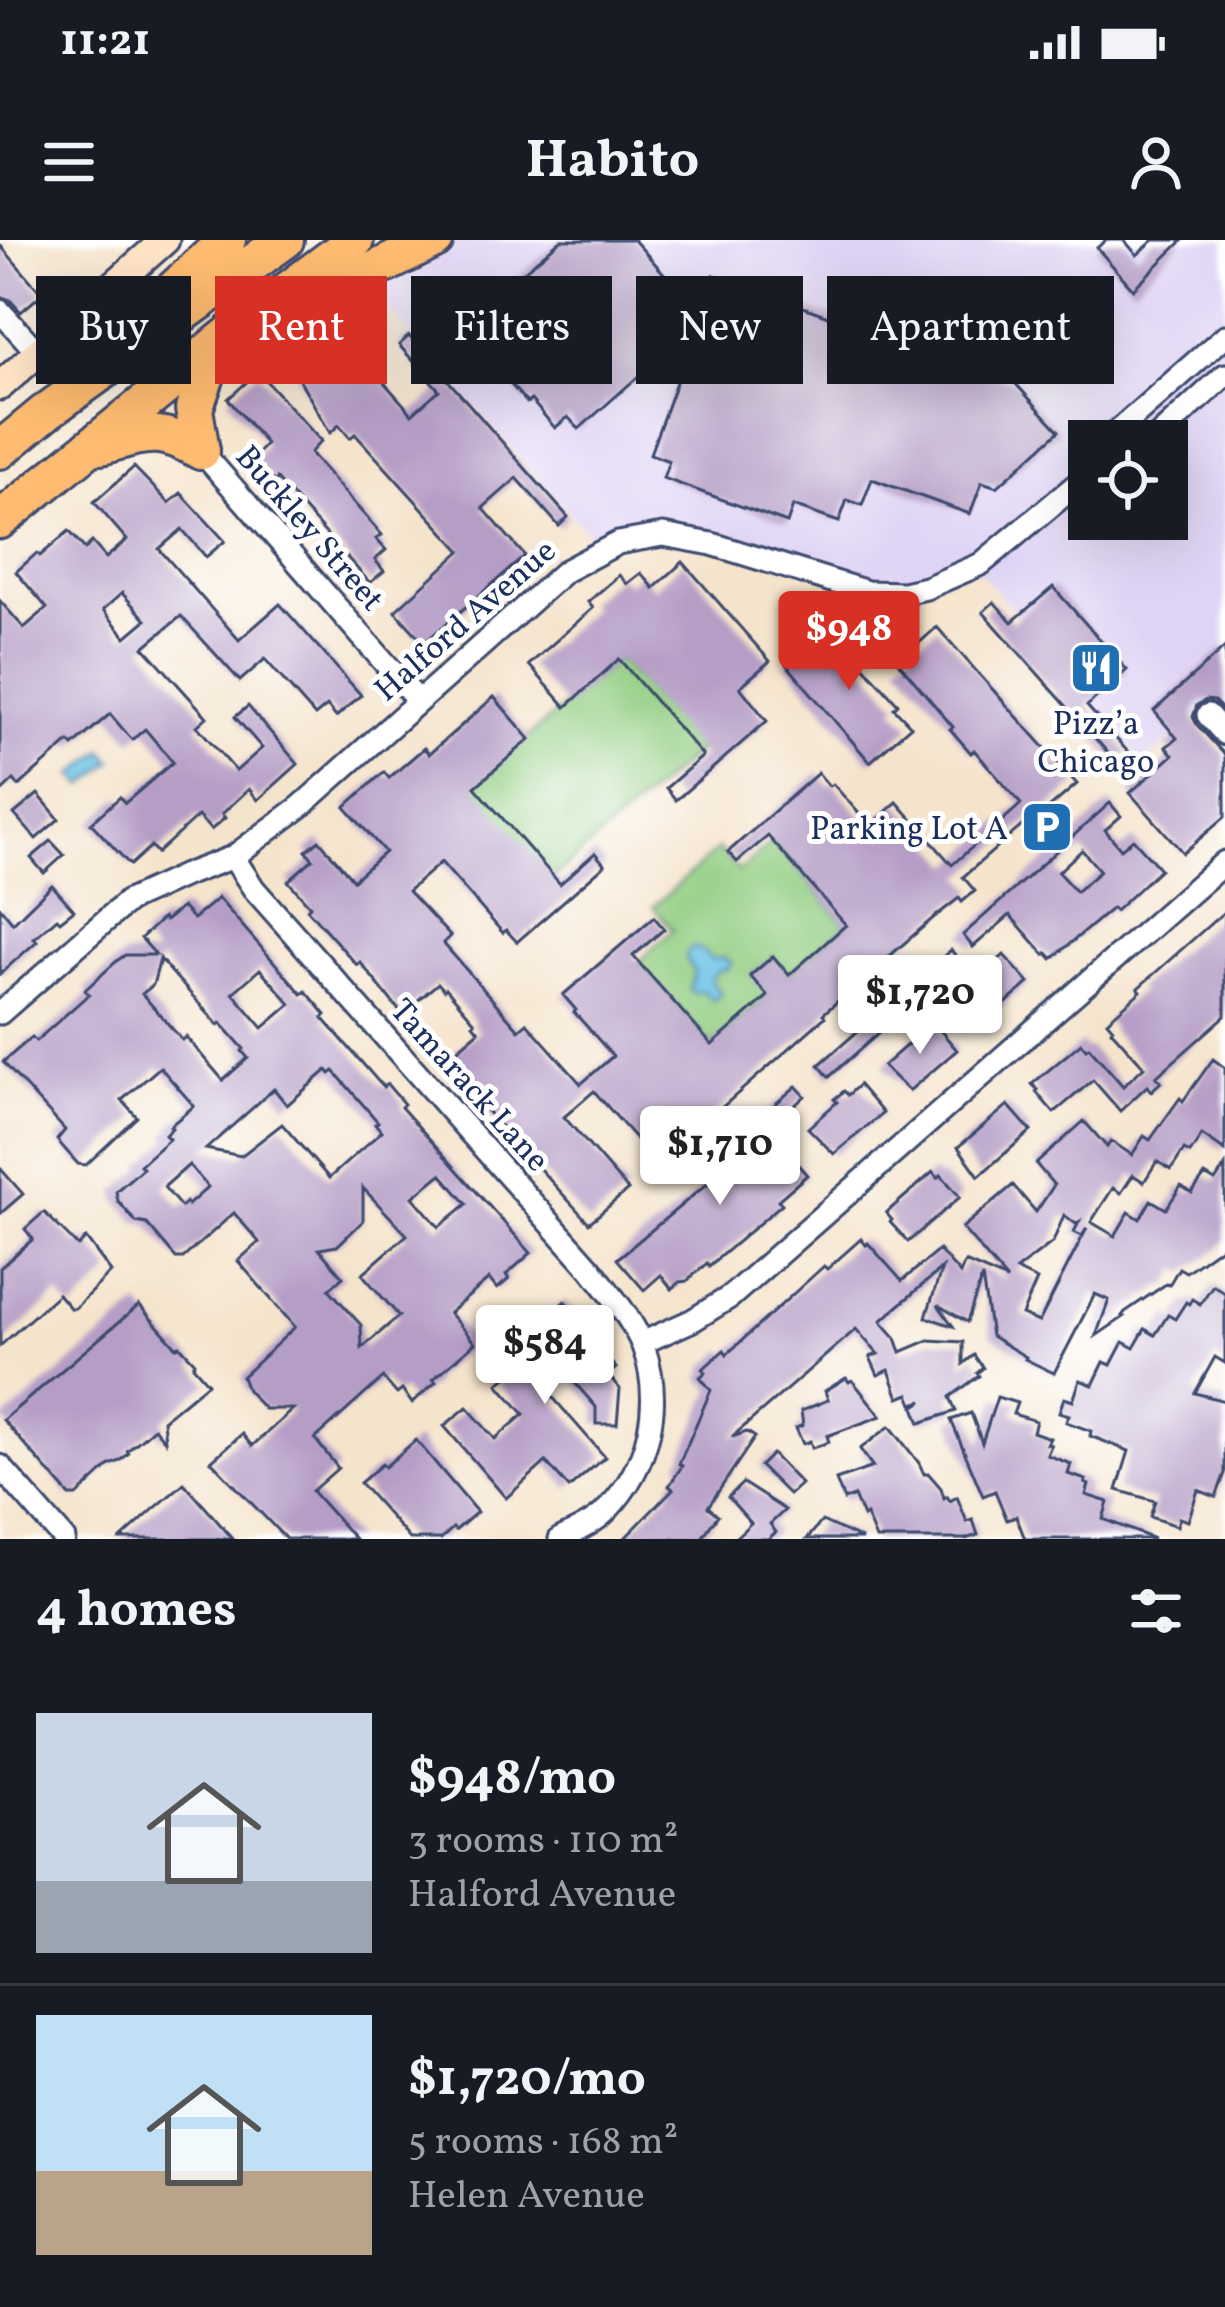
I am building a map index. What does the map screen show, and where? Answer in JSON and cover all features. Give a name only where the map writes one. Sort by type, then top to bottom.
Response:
[{"type":"highway","points":[[46,412],[226,240]]},
{"type":"highway","points":[[0,450],[286,240]]},
{"type":"highway","points":[[307,276],[355,240]]},
{"type":"highway","points":[[362,276],[435,240]]},
{"type":"highway","points":[[0,520],[215,346]]},
{"type":"highway","points":[[201,451],[194,410],[215,361]]},
{"type":"highway","points":[[86,450],[149,432],[176,437],[201,451]]},
{"type":"street","points":[[125,276],[165,240]]},
{"type":"street","points":[[0,311],[36,351]]},
{"type":"street","points":[[1130,420],[1225,336]]},
{"type":"street","points":[[0,386],[36,355]]},
{"type":"street","points":[[1176,420],[1225,375]]},
{"type":"street","name":"Buckley Street","points":[[201,451],[418,701]]},
{"type":"street","name":"Halford Avenue","points":[[2,1006],[128,902],[233,856],[300,806],[565,572],[618,544],[663,535],[712,544],[867,592],[904,593],[981,564],[1068,492]]},
{"type":"street","points":[[1208,715],[1225,734]]},
{"type":"street","name":"Tamarack Lane","points":[[233,856],[254,890],[579,1255],[627,1315],[641,1343],[654,1397],[642,1457],[607,1510],[560,1539]]},
{"type":"street","points":[[641,1343],[730,1297],[1225,862]]},
{"type":"street","points":[[0,1466],[64,1539]]},
{"type":"shaded area","points":[[436,240],[1225,240],[1225,692],[1144,764],[978,570],[903,591],[664,531],[592,538],[455,384],[612,384],[612,276],[411,276],[411,335],[387,308],[387,276],[372,276]]},
{"type":"green space","points":[[619,659],[700,749],[553,878],[471,786]]},
{"type":"green space","points":[[773,841],[846,925],[789,975],[773,957],[751,975],[768,996],[712,1045],[638,962],[673,930],[653,907],[718,849],[739,871]]},
{"type":"water","points":[[103,750],[113,761],[84,786],[74,775]]},
{"type":"water","points":[[692,948],[711,959],[731,962],[712,977],[721,993],[716,999],[689,990],[694,972],[686,954]]},
{"type":"building","points":[[561,240],[634,240],[666,276],[636,276],[636,378],[579,429],[568,417],[555,428],[510,384],[612,384],[612,276],[518,276]]},
{"type":"building","points":[[1106,240],[1124,240],[1137,255],[1154,240],[1183,240],[1133,289],[1097,248]]},
{"type":"building","points":[[0,245],[36,287],[36,299],[21,312],[0,296]]},
{"type":"building","points":[[803,307],[827,316],[827,384],[1016,384],[1059,431],[997,487],[982,482],[970,514],[872,479],[862,505],[847,500],[839,522],[793,506],[787,523],[663,478],[669,461],[650,454],[675,384],[803,384]]},
{"type":"building","points":[[411,338],[411,358],[399,345]]},
{"type":"building","points":[[245,384],[269,384],[321,441],[310,453],[382,535],[376,539],[386,550],[375,560],[384,571],[370,583],[277,479],[274,482],[253,459],[266,444],[228,399]]},
{"type":"building","points":[[302,384],[385,384],[412,414],[439,390],[434,384],[451,384],[568,517],[559,526],[517,478],[483,508],[525,556],[424,643],[395,611],[461,551],[355,434],[350,438],[339,425],[330,433]]},
{"type":"building","points":[[134,467],[169,503],[181,493],[225,541],[206,557],[182,529],[159,549],[239,640],[280,604],[361,695],[336,717],[327,706],[315,716],[265,659],[240,681],[181,616],[144,647],[207,717],[197,726],[236,771],[262,748],[235,717],[248,706],[298,764],[258,800],[249,789],[211,830],[198,816],[157,853],[151,846],[130,865],[91,823],[120,797],[125,803],[173,762],[145,729],[132,740],[110,714],[19,786],[14,780],[0,793],[0,601],[24,628],[47,608],[16,572],[37,553],[40,556],[69,531],[85,549],[92,542],[106,558],[127,540],[94,502]],"holes":[[[122,593],[146,620],[126,637],[103,610]]]},
{"type":"building","points":[[683,562],[770,661],[740,687],[767,721],[676,800],[666,788],[703,756],[619,659],[566,707],[529,665],[593,608],[588,602],[619,575],[627,584],[641,573],[654,588]]},
{"type":"building","points":[[1053,587],[1127,670],[1087,706],[1128,752],[1117,763],[983,612],[994,602],[1012,622]]},
{"type":"building","points":[[832,623],[911,726],[870,762],[786,664]]},
{"type":"building","points":[[937,627],[1077,784],[963,877],[975,891],[931,920],[823,1014],[670,1153],[676,1159],[663,1170],[594,1091],[564,1117],[628,1190],[589,1223],[444,1061],[479,1031],[446,988],[438,983],[402,1014],[360,962],[357,965],[307,909],[310,906],[288,881],[313,859],[306,851],[319,840],[353,880],[385,852],[345,807],[384,772],[389,778],[424,748],[429,754],[494,697],[530,739],[475,787],[560,884],[595,853],[605,865],[517,942],[506,930],[503,933],[441,862],[408,891],[450,936],[443,943],[519,1030],[527,1023],[581,1084],[613,1056],[563,995],[654,917],[664,929],[633,956],[712,1045],[768,996],[750,976],[773,956],[789,975],[846,925],[768,836],[737,862],[728,852],[818,773],[870,826],[897,802],[952,865],[1021,804],[950,729],[953,727],[898,662]]},
{"type":"building","points":[[1225,647],[1225,712],[1206,700],[1197,705],[1193,717],[1225,755],[1225,817],[1183,853],[1130,793],[1173,755],[1166,747],[1177,738],[1154,711]]},
{"type":"building","points":[[38,794],[59,819],[36,839],[14,814]]},
{"type":"building","points":[[1110,803],[1121,816],[1105,830],[1121,849],[1133,839],[1160,869],[1052,959],[1010,915],[973,947],[963,935]],"holes":[[[1082,850],[1100,871],[1076,892],[1058,872]]]},
{"type":"building","points":[[51,841],[64,855],[44,873],[31,858]]},
{"type":"building","points":[[52,885],[74,910],[60,921],[57,918],[0,974],[0,907],[13,923]]},
{"type":"building","points":[[218,898],[302,994],[306,991],[326,1015],[323,1018],[383,1087],[387,1084],[404,1104],[401,1107],[531,1253],[497,1289],[489,1279],[449,1313],[475,1343],[412,1403],[383,1378],[315,1439],[338,1468],[312,1491],[355,1539],[286,1539],[211,1461],[242,1434],[252,1446],[293,1409],[264,1409],[242,1377],[295,1327],[238,1261],[259,1242],[234,1213],[183,1258],[176,1258],[147,1224],[136,1222],[118,1201],[116,1191],[143,1168],[140,1165],[169,1139],[165,1135],[170,1126],[194,1106],[160,1067],[122,1100],[137,1117],[86,1165],[78,1164],[57,1140],[65,1130],[3,1062],[32,1037],[36,1041],[125,955],[156,955],[141,938],[163,918],[182,907],[193,919]],"holes":[[[160,959],[248,1058],[223,1080],[142,994],[153,985]],[[260,969],[291,1004],[263,1028],[233,993]],[[327,1070],[334,1071],[382,1131],[329,1178],[282,1124],[241,1156],[206,1149],[274,1089],[287,1105]],[[189,1165],[208,1187],[181,1207],[164,1187]],[[441,1174],[467,1204],[439,1227],[413,1197]],[[363,1188],[407,1235],[362,1274],[399,1316],[362,1348],[361,1325],[329,1289],[343,1277],[319,1249],[337,1246],[363,1221]]]},
{"type":"building","points":[[1225,911],[1225,1016],[1156,1077],[1161,1082],[1151,1091],[1147,1086],[1120,1111],[1093,1080],[1054,1113],[1032,1084],[1081,1043],[1123,1086],[1144,1067],[1107,1021]]},
{"type":"building","points":[[951,950],[976,980],[1004,955],[1029,983],[981,1025],[954,1001],[967,989],[950,970],[829,1077],[819,1065]]},
{"type":"building","points":[[933,1022],[957,1050],[909,1091],[883,1066]]},
{"type":"building","points":[[1213,1059],[1225,1068],[1225,1151],[1202,1135],[1171,1170],[1157,1161],[1144,1182],[1133,1175],[1121,1193],[1113,1188],[1091,1222],[1115,1236],[1129,1212],[1140,1219],[1151,1200],[1166,1209],[1181,1186],[1192,1193],[1205,1175],[1215,1181],[1225,1166],[1225,1240],[1221,1247],[1186,1272],[1179,1268],[1169,1285],[1096,1336],[1109,1300],[1095,1294],[1054,1373],[991,1336],[982,1277],[967,1322],[938,1305],[953,1326],[926,1317],[942,1268],[881,1321],[901,1352],[929,1340],[963,1342],[963,1364],[974,1355],[983,1368],[950,1397],[956,1411],[920,1423],[914,1407],[923,1401],[913,1404],[909,1394],[899,1398],[889,1370],[878,1375],[870,1357],[878,1354],[856,1329],[732,1437],[747,1432],[755,1437],[708,1507],[718,1515],[701,1539],[624,1539],[673,1489],[669,1486],[682,1466],[711,1390],[700,1377],[706,1372],[703,1369],[724,1350],[727,1354],[824,1266],[827,1269],[861,1239],[902,1281],[939,1250],[960,1274],[965,1262],[1007,1280],[962,1228],[1013,1185],[1036,1212],[1054,1185],[1036,1164],[1084,1121],[1107,1147],[1111,1141],[1132,1155],[1144,1136],[1150,1140],[1180,1098],[1183,1101]],"holes":[[[1064,1215],[1079,1222],[1074,1232],[1082,1236],[1087,1228],[1039,1322],[1022,1315],[1037,1280],[1016,1270],[1053,1242]]]},
{"type":"building","points":[[859,1085],[883,1113],[834,1154],[808,1128],[837,1102],[834,1099]]},
{"type":"building","points":[[796,1086],[805,1096],[768,1130],[807,1175],[778,1200],[782,1204],[709,1266],[707,1263],[672,1289],[661,1275],[644,1290],[617,1259],[757,1142],[746,1130]]},
{"type":"building","points":[[1008,1105],[1031,1131],[979,1176],[958,1147]]},
{"type":"building","points":[[0,1168],[23,1194],[0,1214]]},
{"type":"building","points":[[933,1172],[960,1197],[908,1242],[886,1213]]},
{"type":"building","points":[[44,1212],[78,1246],[86,1238],[111,1272],[75,1308],[58,1294],[0,1346],[0,1268],[33,1239],[25,1229]]},
{"type":"building","points":[[1213,1285],[1225,1293],[1225,1363],[1215,1357],[1195,1393],[1225,1401],[1225,1473],[1216,1497],[1198,1490],[1188,1521],[1179,1518],[1177,1526],[1150,1517],[1155,1501],[1117,1490],[1129,1451],[1090,1436],[1091,1431],[1066,1422],[1069,1415],[1059,1412],[1064,1398],[1073,1401],[1080,1380],[1093,1385],[1104,1362],[1111,1365],[1123,1342],[1134,1348],[1145,1329],[1155,1335],[1168,1315],[1175,1319],[1192,1299],[1200,1304]]},
{"type":"building","points":[[565,1301],[598,1336],[592,1341],[616,1368],[608,1375],[620,1389],[617,1424],[596,1424],[596,1407],[562,1368],[542,1385],[605,1457],[569,1488],[546,1462],[506,1498],[444,1426],[467,1407],[495,1439],[524,1414],[498,1384],[523,1362],[510,1348]]},
{"type":"building","points":[[139,1305],[195,1362],[193,1366],[208,1383],[163,1420],[165,1441],[154,1428],[77,1496],[70,1496],[3,1420]]},
{"type":"building","points":[[846,1378],[881,1416],[827,1436],[829,1442],[812,1448],[810,1441],[803,1444],[796,1428],[803,1425],[801,1411],[828,1400],[825,1391]]},
{"type":"building","points":[[997,1397],[1017,1403],[1013,1414],[1036,1421],[1033,1432],[1050,1438],[1047,1455],[1071,1464],[1068,1474],[1089,1485],[1086,1495],[1108,1502],[1103,1519],[1154,1539],[1025,1539],[1016,1516],[1007,1520],[995,1491],[983,1496],[951,1420],[971,1413],[982,1443]]},
{"type":"building","points":[[890,1426],[924,1474],[941,1488],[944,1498],[957,1497],[978,1535],[876,1539],[854,1496],[844,1500],[836,1480],[873,1467],[860,1449]]},
{"type":"building","points":[[416,1440],[477,1512],[441,1539],[410,1539],[360,1483]]},
{"type":"building","points":[[772,1454],[801,1484],[789,1495],[760,1466]]},
{"type":"building","points":[[184,1483],[233,1539],[121,1539],[155,1508]]},
{"type":"building","points":[[743,1483],[785,1510],[770,1524],[776,1532],[768,1539],[734,1539],[751,1523],[728,1497]]},
{"type":"building","points":[[822,1521],[862,1539],[807,1539]]},
{"type":"place","name":"Pizz’a Chicago","points":[[1096,668]]},
{"type":"place","name":"Parking Lot A","points":[[1047,827]]}]
